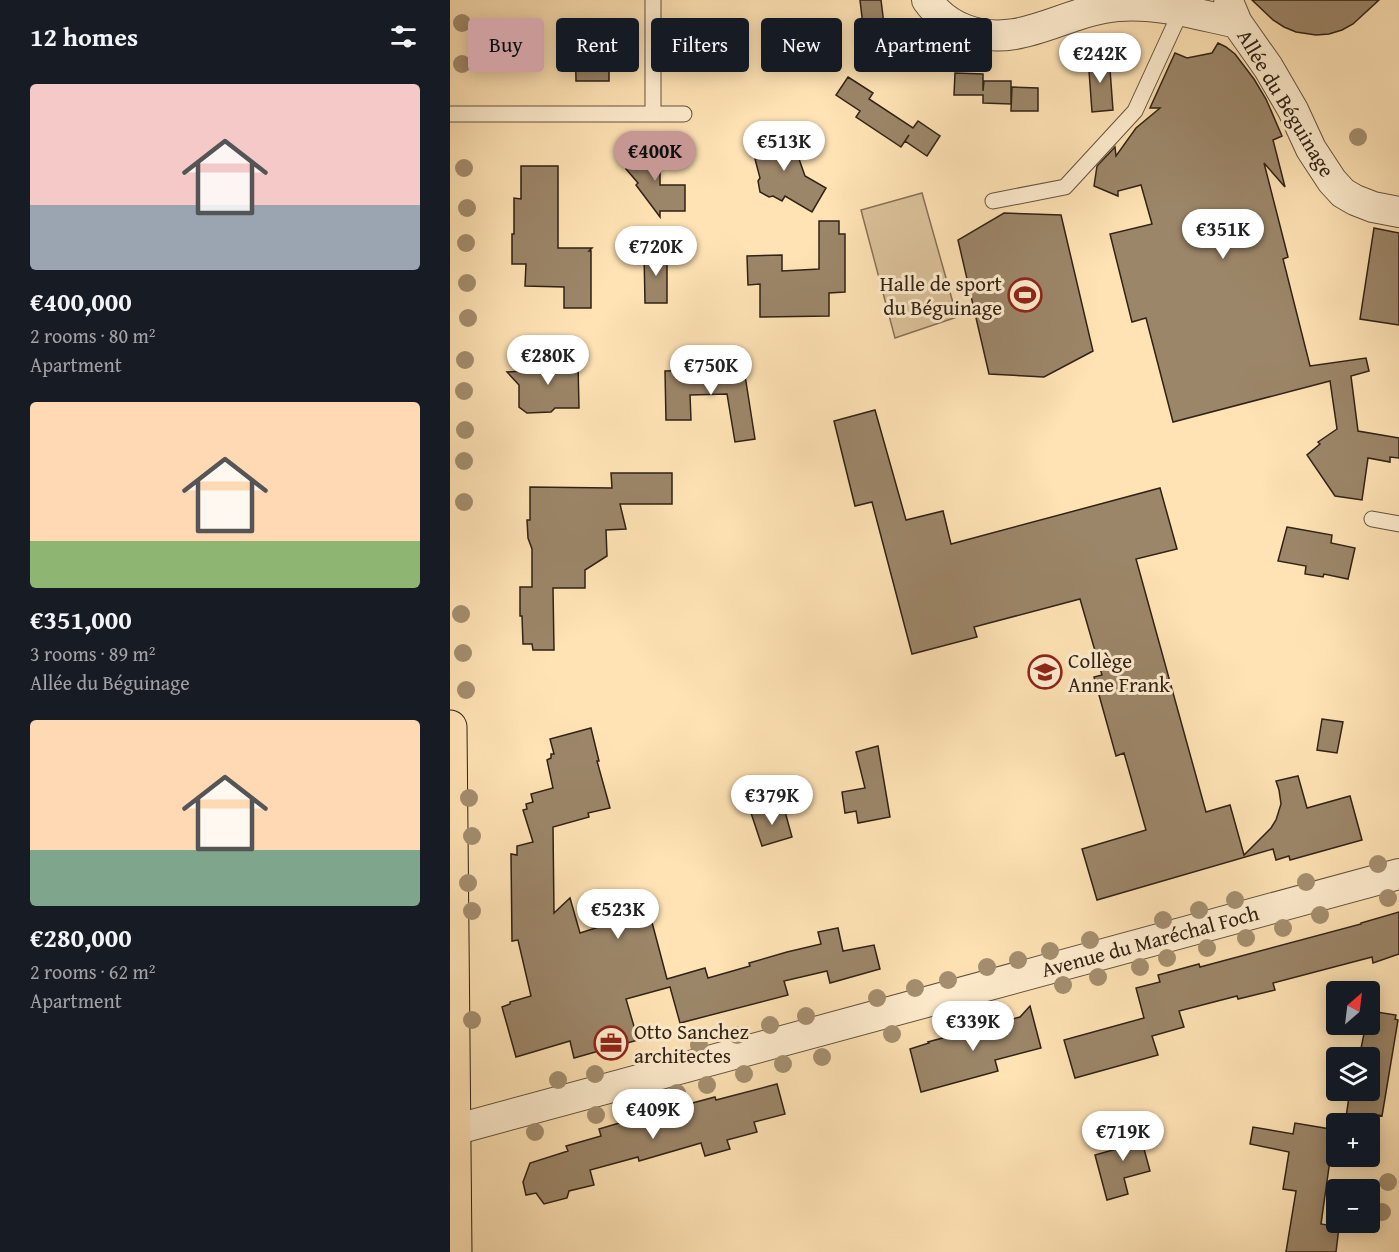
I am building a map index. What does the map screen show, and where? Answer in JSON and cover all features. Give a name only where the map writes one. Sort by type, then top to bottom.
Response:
[{"type":"main road","points":[[450,727],[452,1130],[455,1252]]},
{"type":"street","name":"Allée du Béguinage","points":[[927,0],[934,10],[946,20],[977,34],[995,36],[1030,31],[1077,14],[1116,6],[1164,6],[1232,11],[1268,67],[1293,110],[1311,149],[1332,181],[1343,193],[1354,200],[1373,207],[1399,212]]},
{"type":"street","name":"Avenue du Maréchal Foch","points":[[452,1130],[1399,874]]},
{"type":"lane","points":[[653,0],[653,114]]},
{"type":"lane","points":[[993,201],[1065,187],[1135,111],[1164,6]]},
{"type":"lane","points":[[450,114],[684,114]]},
{"type":"lane","points":[[1372,519],[1399,524]]},
{"type":"shaded area","points":[[922,193],[957,317],[895,338],[861,210]]},
{"type":"building","points":[[860,0],[881,0],[883,18],[862,18]]},
{"type":"building","points":[[1252,0],[1379,0],[1353,24],[1329,34],[1316,35],[1296,32],[1284,27]]},
{"type":"building","points":[[1218,43],[1235,54],[1254,79],[1266,99],[1282,136],[1273,140],[1285,187],[1264,163],[1288,257],[1283,259],[1310,366],[1366,358],[1369,371],[1351,376],[1358,431],[1399,438],[1399,458],[1390,457],[1390,462],[1368,458],[1362,500],[1335,496],[1307,455],[1320,444],[1318,442],[1337,429],[1330,381],[1173,422],[1146,318],[1132,322],[1110,234],[1152,224],[1141,185],[1118,191],[1118,196],[1094,186],[1097,166],[1115,147],[1116,156],[1136,128],[1160,108],[1150,108],[1175,53],[1187,58],[1212,53]]},
{"type":"building","points":[[1109,56],[1113,110],[1092,112],[1088,57]]},
{"type":"building","points":[[576,72],[609,72],[609,81],[576,81]]},
{"type":"building","points":[[955,73],[983,74],[983,91],[984,81],[1011,81],[1011,104],[983,103],[983,95],[954,95]]},
{"type":"building","points":[[848,77],[873,93],[869,99],[913,128],[918,121],[940,136],[927,156],[905,141],[901,147],[856,117],[860,111],[836,95]]},
{"type":"building","points":[[1012,87],[1038,88],[1038,111],[1011,111]]},
{"type":"building","points":[[778,131],[782,142],[792,139],[805,176],[826,188],[812,212],[785,196],[782,201],[760,192],[758,181],[760,178],[755,159],[758,158],[753,137]]},
{"type":"building","points":[[660,150],[660,185],[685,185],[685,211],[660,211],[660,217],[626,169],[626,157],[631,151]]},
{"type":"building","points":[[521,166],[558,166],[558,248],[592,248],[589,251],[591,251],[591,308],[564,308],[564,287],[525,286],[526,264],[512,264],[514,198],[521,199]]},
{"type":"building","name":"Halle de sport du Béguinage","points":[[1004,213],[1061,215],[1093,351],[1044,377],[989,374],[958,240]]},
{"type":"building","points":[[819,221],[839,221],[839,234],[845,234],[845,292],[829,293],[829,316],[760,317],[760,284],[748,285],[747,256],[782,255],[782,271],[819,269]]},
{"type":"building","points":[[1374,228],[1399,233],[1399,325],[1360,319]]},
{"type":"building","points":[[644,252],[667,252],[667,303],[645,303]]},
{"type":"building","points":[[537,359],[561,360],[561,365],[578,364],[579,408],[555,408],[551,412],[527,413],[519,407],[519,385],[507,372],[523,371],[524,365],[537,365]]},
{"type":"building","points":[[744,369],[755,439],[735,442],[727,394],[690,395],[691,420],[666,420],[665,371]]},
{"type":"building","points":[[875,410],[906,520],[943,511],[951,544],[1160,488],[1177,549],[1136,559],[1206,812],[1230,805],[1244,855],[1276,820],[1281,804],[1276,781],[1298,776],[1307,808],[1350,796],[1362,840],[1290,860],[1289,856],[1276,860],[1273,849],[1097,900],[1082,849],[1146,830],[1124,753],[1116,756],[1094,677],[1102,675],[1080,599],[974,627],[977,637],[912,654],[872,502],[855,506],[834,421]]},
{"type":"building","points":[[611,473],[672,473],[672,504],[620,504],[626,529],[606,530],[607,556],[585,570],[585,588],[553,588],[554,650],[533,650],[532,644],[523,644],[522,616],[520,616],[520,587],[532,587],[532,549],[528,538],[527,520],[530,520],[530,487],[612,488]]},
{"type":"building","points":[[1287,527],[1332,535],[1331,543],[1355,548],[1348,579],[1324,574],[1323,577],[1305,574],[1306,566],[1278,561]]},
{"type":"building","points":[[1322,719],[1343,722],[1337,753],[1317,750]]},
{"type":"building","points":[[591,728],[610,808],[588,813],[589,817],[553,827],[554,913],[570,898],[580,933],[649,911],[667,979],[705,968],[708,978],[750,966],[749,963],[821,944],[818,932],[838,928],[843,951],[874,945],[880,969],[830,983],[827,971],[784,981],[788,995],[680,1023],[670,987],[626,999],[638,1040],[574,1058],[570,1041],[516,1057],[502,1007],[510,1002],[531,996],[518,940],[512,941],[511,854],[517,855],[517,846],[533,842],[523,810],[527,809],[526,804],[533,802],[531,794],[553,788],[547,760],[551,758],[551,754],[554,754],[550,739]]},
{"type":"building","points":[[878,746],[890,817],[858,823],[856,811],[845,813],[842,792],[865,788],[856,752]]},
{"type":"building","points":[[770,807],[771,811],[784,808],[792,837],[762,846],[751,813]]},
{"type":"building","points":[[1399,912],[1399,954],[1373,963],[1372,957],[1273,983],[1275,990],[1238,999],[1237,996],[1179,1011],[1184,1027],[1152,1036],[1158,1055],[1075,1078],[1064,1040],[1144,1018],[1136,988],[1160,982],[1158,975],[1199,964],[1200,967]]},
{"type":"building","points":[[1030,1006],[1041,1048],[995,1060],[998,1071],[921,1092],[910,1049],[1020,1017]]},
{"type":"building","points":[[1380,1013],[1396,1015],[1395,1019],[1398,1020],[1382,1116],[1380,1113],[1347,1113],[1348,1101],[1380,1101],[1380,1047],[1361,1047],[1364,1035],[1380,1035]]},
{"type":"building","points":[[777,1084],[785,1114],[754,1122],[757,1132],[727,1140],[730,1149],[705,1156],[701,1143],[639,1161],[638,1157],[590,1170],[594,1185],[569,1191],[567,1198],[544,1204],[536,1193],[526,1195],[523,1182],[530,1163],[568,1151],[566,1146],[601,1136],[599,1129],[626,1121],[642,1112],[647,1118],[655,1113],[715,1097],[716,1100]]},
{"type":"building","points":[[1137,1123],[1150,1171],[1124,1178],[1128,1194],[1107,1200],[1095,1155],[1120,1148],[1115,1128]]},
{"type":"building","points":[[1295,1123],[1326,1128],[1326,1167],[1329,1167],[1321,1224],[1326,1225],[1326,1233],[1338,1233],[1336,1252],[1286,1252],[1296,1191],[1283,1189],[1289,1152],[1250,1144],[1253,1127],[1293,1134]]},
{"type":"place","name":"Halle de sport du Béguinage","points":[[1025,295]]},
{"type":"place","name":"Collège Anne Frank","points":[[1045,672]]},
{"type":"place","name":"Otto Sanchez architectes","points":[[611,1043]]}]
